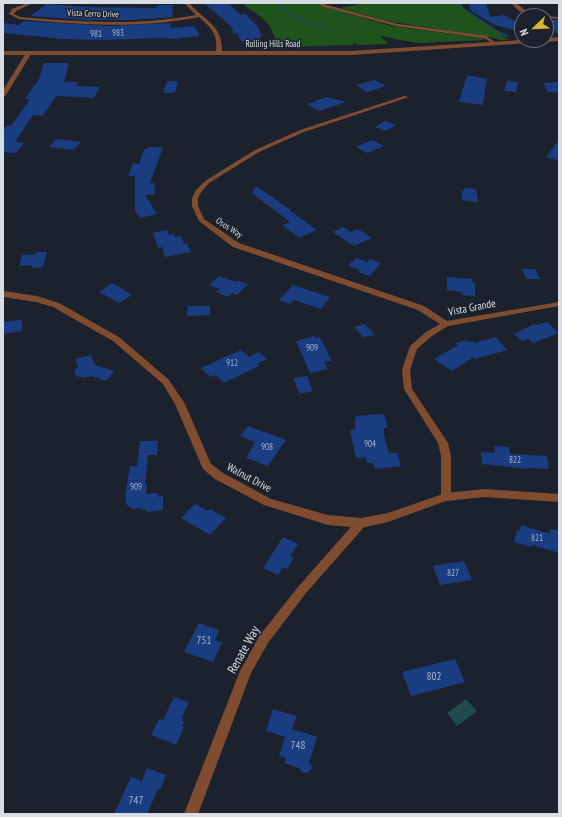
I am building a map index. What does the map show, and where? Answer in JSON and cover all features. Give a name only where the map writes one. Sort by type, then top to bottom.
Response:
[{"type":"street","name":"Vista Cerro Drive","points":[[31,3],[14,10],[11,14],[14,16],[27,18],[112,23],[165,22],[199,16]]},
{"type":"street","points":[[186,3],[218,32],[220,39],[219,53]]},
{"type":"street","name":"Rolling Hills Road","points":[[3,53],[372,52],[514,42]]},
{"type":"street","points":[[4,92],[28,54]]},
{"type":"street","name":"Osos Way","points":[[406,97],[302,131],[258,151],[207,182],[199,190],[195,198],[195,206],[199,216],[205,224],[236,244],[262,255],[421,308],[446,324]]},
{"type":"street","name":"Walnut Drive","points":[[3,294],[38,299],[56,305],[116,339],[166,382],[180,404],[207,466],[219,476],[268,502],[328,520],[361,523],[388,517],[446,497],[484,493],[559,498]]},
{"type":"street","name":"Vista Grande","points":[[446,497],[446,456],[443,443],[408,389],[406,370],[413,348],[429,334],[446,324],[559,304]]},
{"type":"street","name":"Renate Way","points":[[191,814],[246,671],[264,639],[302,590],[361,523]]},
{"type":"lane","points":[[321,3],[322,5],[397,25],[485,37],[496,44]]},
{"type":"green space","points":[[241,3],[318,3],[322,6],[391,26],[482,38],[485,40],[420,43],[379,35],[389,44],[358,45],[353,42],[354,45],[277,47],[272,31],[265,20]]},
{"type":"green space","points":[[365,3],[461,3],[464,9],[508,40],[500,40],[393,22],[340,8]]},
{"type":"shaded area","points":[[466,699],[477,711],[457,726],[447,713]]},
{"type":"building","points":[[204,3],[228,3],[241,15],[245,14],[254,22],[255,25],[257,25],[262,37],[259,37],[261,41],[242,42],[237,33],[233,34],[232,27]]},
{"type":"building","points":[[469,3],[486,3],[490,17],[504,15],[514,21],[514,30],[495,25],[471,11]]},
{"type":"building","points":[[47,4],[85,7],[156,8],[157,5],[173,5],[173,9],[172,17],[130,20],[86,20],[30,16]]},
{"type":"building","points":[[554,20],[559,20],[559,36],[554,30]]},
{"type":"building","points":[[24,21],[109,26],[171,23],[170,28],[194,26],[199,34],[198,36],[175,39],[102,40],[65,39],[3,33],[3,23],[19,25]]},
{"type":"building","points":[[44,63],[69,63],[64,82],[78,82],[76,86],[100,87],[94,98],[55,97],[43,116],[33,115],[15,142],[24,143],[16,153],[3,152],[3,130],[6,126],[10,126],[14,122],[30,99],[25,99],[39,79]]},
{"type":"building","points":[[467,75],[487,79],[483,105],[459,102]]},
{"type":"building","points":[[375,80],[386,86],[367,92],[356,85]]},
{"type":"building","points":[[167,81],[178,82],[175,93],[163,93]]},
{"type":"building","points":[[507,81],[518,82],[516,92],[504,91]]},
{"type":"building","points":[[559,82],[559,92],[548,92],[543,83]]},
{"type":"building","points":[[326,97],[346,102],[319,111],[307,104]]},
{"type":"building","points":[[385,121],[396,125],[386,131],[375,127]]},
{"type":"building","points":[[56,139],[81,142],[74,150],[49,147]]},
{"type":"building","points":[[372,140],[384,146],[367,153],[356,147]]},
{"type":"building","points":[[559,140],[559,161],[546,157]]},
{"type":"building","points":[[149,147],[163,147],[150,183],[154,183],[155,194],[145,195],[157,214],[140,218],[135,211],[135,176],[128,176],[133,163],[139,164],[144,150]]},
{"type":"building","points":[[256,186],[317,230],[299,238],[282,225],[290,222],[252,193]]},
{"type":"building","points":[[464,188],[476,189],[478,202],[466,201],[462,199],[462,191],[464,191]]},
{"type":"building","points":[[343,227],[351,232],[358,229],[372,238],[354,246],[333,232]]},
{"type":"building","points":[[167,230],[169,235],[174,234],[175,237],[181,236],[184,244],[187,243],[191,252],[165,257],[162,247],[158,248],[153,233]]},
{"type":"building","points":[[36,252],[47,252],[43,267],[32,268],[32,265],[19,266],[22,255],[35,254]]},
{"type":"building","points":[[356,258],[367,262],[370,259],[381,263],[370,276],[358,272],[360,270],[348,266]]},
{"type":"building","points":[[522,269],[535,269],[540,279],[526,279]]},
{"type":"building","points":[[219,276],[236,282],[238,281],[248,284],[237,295],[232,293],[228,297],[216,292],[220,289],[209,285]]},
{"type":"building","points":[[447,277],[472,279],[472,282],[475,283],[475,296],[462,295],[462,292],[447,290]]},
{"type":"building","points":[[112,283],[132,295],[119,303],[99,292]]},
{"type":"building","points":[[293,285],[330,297],[321,309],[294,300],[290,304],[279,300]]},
{"type":"building","points":[[188,306],[210,306],[210,315],[187,316]]},
{"type":"building","points":[[22,320],[22,331],[3,334],[3,322]]},
{"type":"building","points":[[547,322],[559,333],[533,343],[528,339],[522,341],[514,334],[534,324],[536,325]]},
{"type":"building","points":[[365,324],[375,335],[363,337],[354,327]]},
{"type":"building","points":[[314,336],[316,338],[320,337],[332,361],[324,362],[328,369],[310,373],[296,341]]},
{"type":"building","points":[[496,337],[507,350],[475,359],[474,357],[452,371],[434,359],[458,345],[456,343],[467,340],[468,342],[472,341],[474,343]]},
{"type":"building","points":[[241,350],[249,357],[259,352],[267,359],[257,364],[259,366],[224,383],[216,375],[210,377],[201,368]]},
{"type":"building","points":[[91,355],[95,365],[114,371],[106,381],[91,376],[84,378],[76,376],[74,371],[78,366],[75,359]]},
{"type":"building","points":[[307,376],[313,391],[300,394],[293,378]]},
{"type":"building","points":[[384,414],[388,428],[384,428],[384,435],[389,453],[397,453],[401,466],[375,469],[373,463],[367,463],[366,457],[356,458],[350,430],[356,429],[354,421],[356,421],[355,416]]},
{"type":"building","points":[[248,426],[286,440],[268,466],[246,458],[255,442],[240,436]]},
{"type":"building","points":[[140,441],[158,441],[157,455],[148,455],[145,484],[147,484],[146,494],[158,493],[158,497],[163,496],[163,510],[147,512],[147,510],[141,510],[142,508],[132,509],[126,504],[125,497],[130,466],[137,466]]},
{"type":"building","points":[[494,446],[509,447],[510,454],[547,456],[549,469],[528,469],[482,464],[481,452],[495,453]]},
{"type":"building","points":[[195,504],[208,511],[210,509],[226,518],[210,535],[181,518]]},
{"type":"building","points":[[521,525],[547,533],[550,533],[551,529],[559,531],[559,553],[532,545],[531,547],[514,542],[517,530],[520,530]]},
{"type":"building","points":[[283,537],[298,544],[290,556],[294,558],[287,569],[283,567],[278,575],[263,568]]},
{"type":"building","points":[[464,561],[472,580],[440,585],[433,566]]},
{"type":"building","points":[[199,623],[219,630],[215,640],[222,643],[213,662],[184,652]]},
{"type":"building","points":[[455,659],[465,682],[411,696],[402,672]]},
{"type":"building","points":[[174,697],[189,702],[182,717],[184,722],[182,726],[184,727],[176,745],[151,735],[159,719],[163,720]]},
{"type":"building","points":[[273,709],[297,716],[292,729],[317,737],[309,763],[312,766],[311,770],[306,773],[302,772],[299,768],[284,763],[286,758],[279,756],[285,737],[266,731]]},
{"type":"building","points":[[147,768],[166,775],[147,814],[114,814],[131,777],[142,781]]},
{"type":"waterway","points":[[277,3],[295,18],[332,32]]},
{"type":"waterway","points":[[454,3],[498,32],[507,36]]}]
